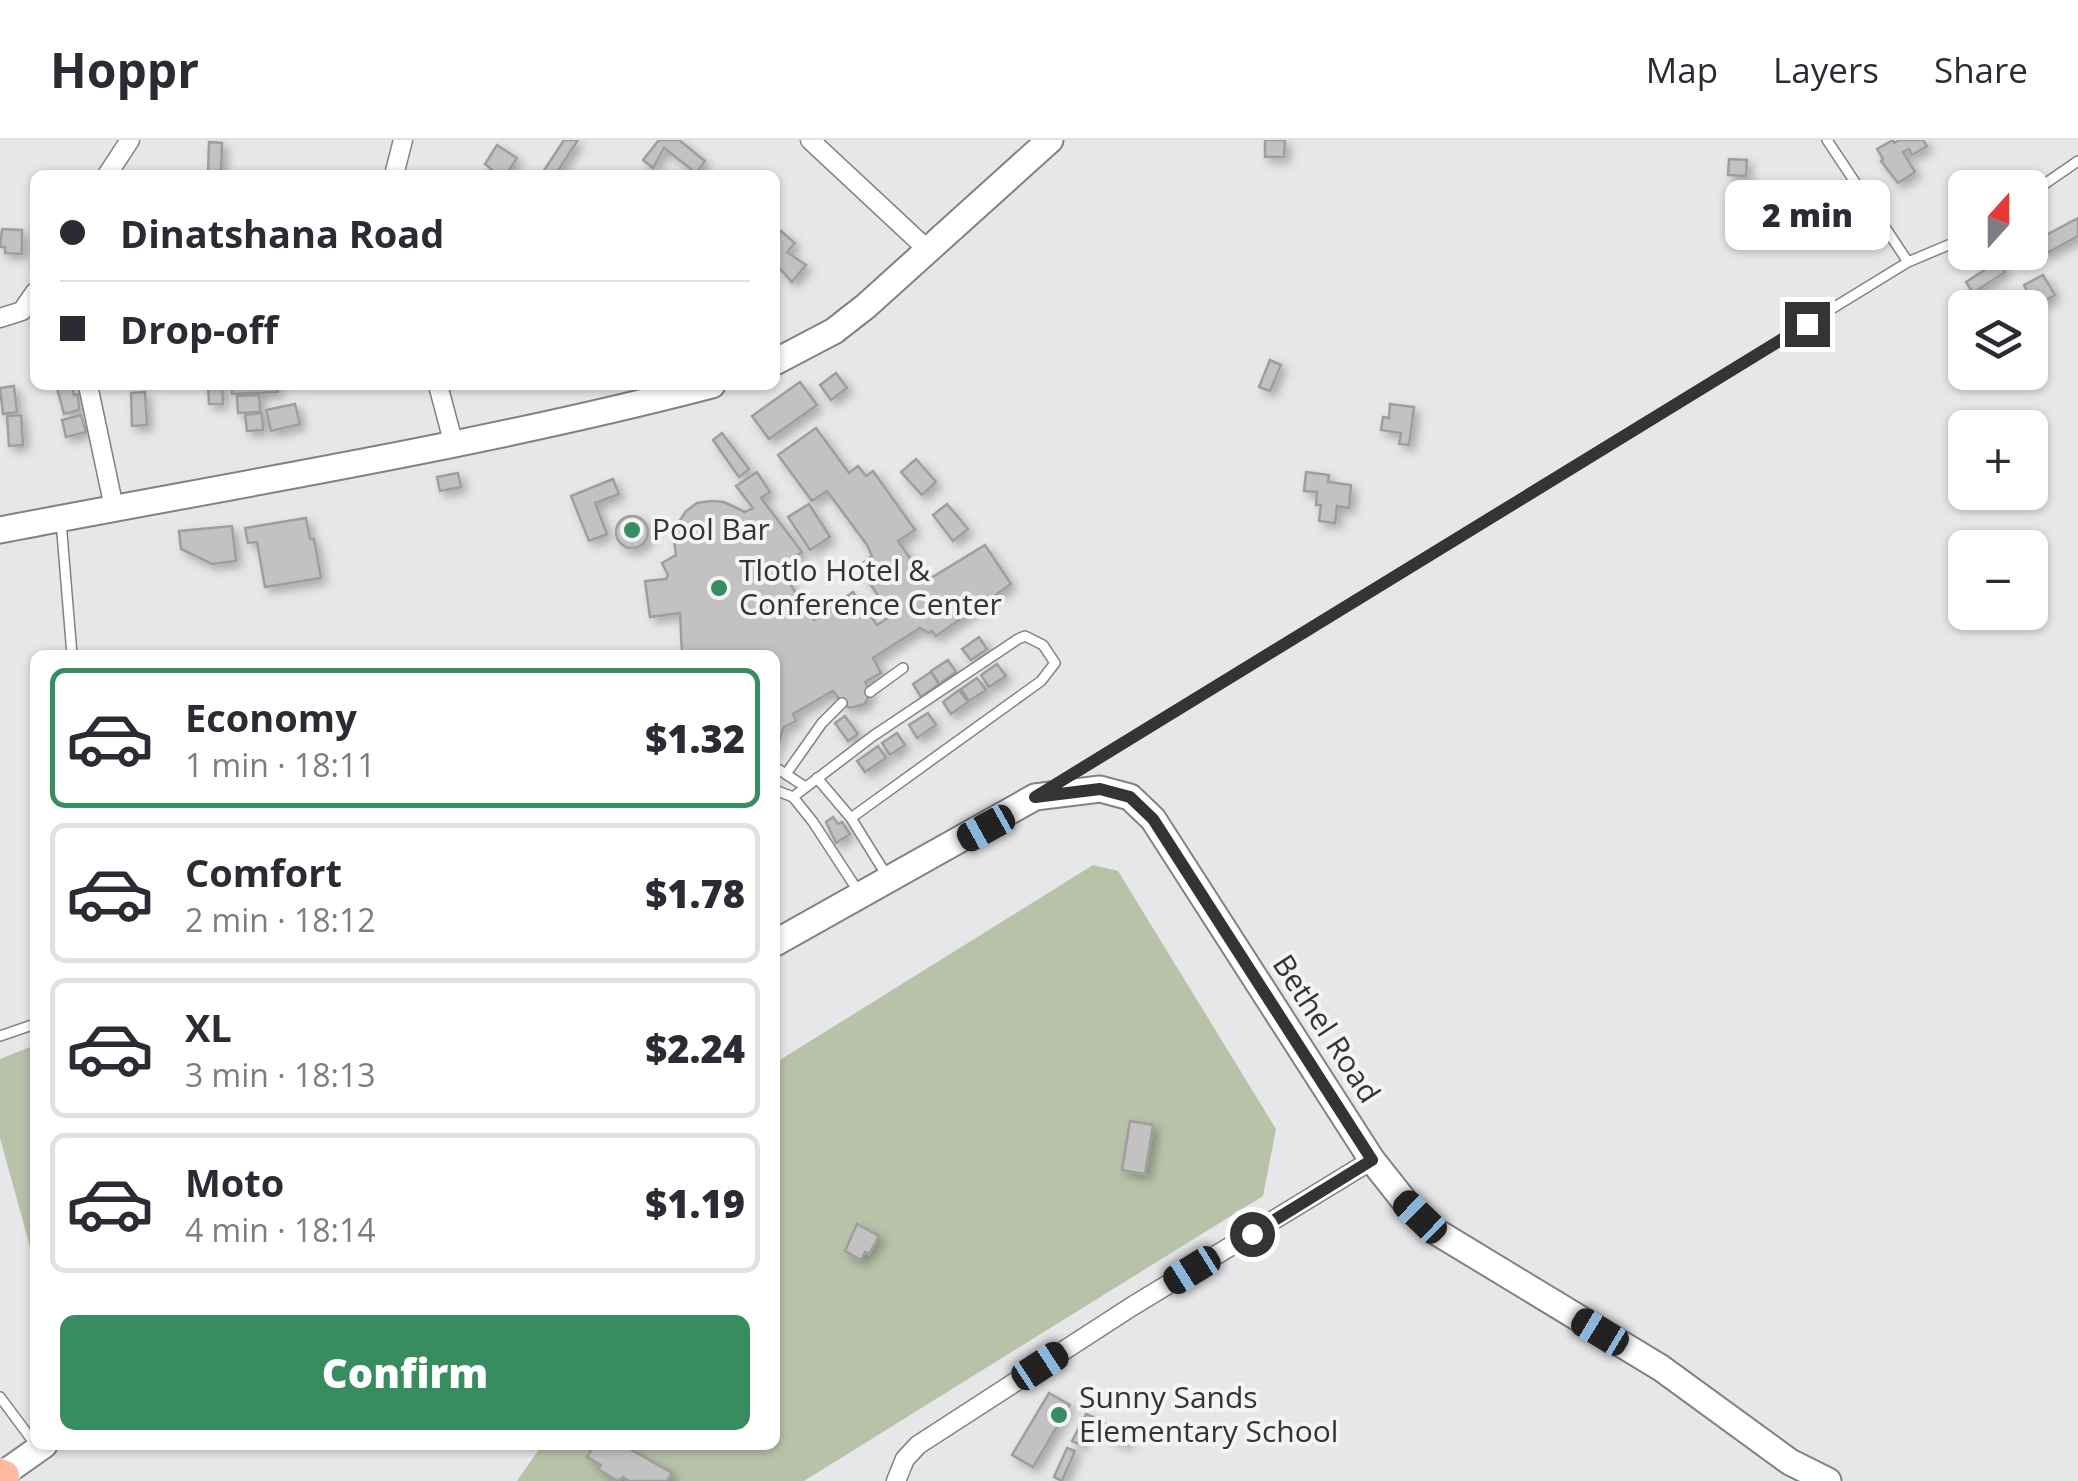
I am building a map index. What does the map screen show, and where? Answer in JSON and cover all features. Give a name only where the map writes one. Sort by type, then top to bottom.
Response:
[{"type":"street","points":[[111,170],[130,140]]},
{"type":"street","points":[[395,170],[403,140]]},
{"type":"street","points":[[810,140],[929,251]]},
{"type":"street","points":[[780,359],[834,330],[929,251],[1050,140]]},
{"type":"street","points":[[0,318],[22,312],[30,300]]},
{"type":"street","points":[[89,390],[114,508]]},
{"type":"street","points":[[439,390],[454,445]]},
{"type":"street","points":[[0,530],[454,445],[693,390]]},
{"type":"street","name":"Bethel Road","points":[[780,941],[1035,797],[1100,789],[1130,797],[1153,819],[1372,1160],[1406,1203],[1435,1231],[1661,1368],[1786,1472],[1828,1481]]},
{"type":"street","points":[[896,1481],[905,1459],[918,1446],[1132,1307],[1372,1160]]},
{"type":"street","points":[[1,1476],[34,1450]]},
{"type":"lane","points":[[1827,140],[1908,262]]},
{"type":"lane","points":[[2048,182],[2078,161]]},
{"type":"lane","points":[[1035,797],[1908,262],[1948,245]]},
{"type":"lane","points":[[61,518],[72,650]]},
{"type":"lane","points":[[793,796],[873,736],[1018,639],[1033,639],[1051,653],[1055,663],[1041,682],[850,818]]},
{"type":"lane","points":[[870,692],[903,668]]},
{"type":"lane","points":[[786,774],[822,723],[842,704]]},
{"type":"lane","points":[[780,770],[804,786]]},
{"type":"lane","points":[[817,778],[850,818],[890,880]]},
{"type":"lane","points":[[780,792],[793,796],[814,822],[862,896]]},
{"type":"lane","points":[[0,1036],[30,1026]]},
{"type":"lane","points":[[0,1397],[30,1435]]},
{"type":"green space","points":[[1093,865],[1118,871],[1276,1129],[1263,1196],[804,1481],[517,1481],[539,1450],[780,1450],[780,1060]]},
{"type":"green space","points":[[30,1047],[30,1247],[0,1138],[0,1059]]},
{"type":"building","points":[[564,140],[578,140],[558,170],[544,170]]},
{"type":"building","points":[[659,140],[679,140],[705,161],[698,170],[692,170],[664,148],[653,168],[643,160]]},
{"type":"building","points":[[1265,140],[1285,140],[1284,157],[1265,157]]},
{"type":"building","points":[[1893,140],[1923,140],[1927,146],[1912,155],[1909,149],[1903,152],[1915,172],[1898,183],[1877,149]]},
{"type":"building","points":[[209,142],[222,143],[221,170],[208,170]]},
{"type":"building","points":[[497,145],[517,158],[509,170],[492,170],[485,164]]},
{"type":"building","points":[[1729,159],[1747,160],[1746,176],[1728,175]]},
{"type":"building","points":[[2078,218],[2078,236],[2048,252],[2048,234]]},
{"type":"building","points":[[2,229],[22,230],[22,254],[5,253],[5,247],[0,247]]},
{"type":"building","points":[[780,232],[795,243],[787,252],[806,265],[792,282],[780,269]]},
{"type":"building","points":[[1984,270],[2005,272],[1978,290],[1971,290],[1966,282]]},
{"type":"building","points":[[2043,275],[2055,295],[2048,299],[2048,290],[2026,290],[2024,285]]},
{"type":"building","points":[[1270,360],[1281,365],[1270,391],[1259,387]]},
{"type":"building","points":[[836,373],[847,388],[831,400],[820,385]]},
{"type":"building","points":[[800,382],[817,405],[769,439],[752,416]]},
{"type":"building","points":[[14,386],[17,412],[3,414],[0,388]]},
{"type":"building","points":[[58,390],[72,390],[74,395],[78,394],[79,410],[64,414]]},
{"type":"building","points":[[208,390],[222,390],[223,404],[209,404]]},
{"type":"building","points":[[232,390],[278,392],[232,394]]},
{"type":"building","points":[[145,392],[147,425],[132,426],[131,393]]},
{"type":"building","points":[[259,395],[260,412],[238,413],[237,396]]},
{"type":"building","points":[[295,404],[300,424],[271,431],[266,410]]},
{"type":"building","points":[[1390,404],[1414,407],[1409,445],[1399,444],[1401,433],[1381,430],[1383,417],[1389,418]]},
{"type":"building","points":[[262,413],[263,430],[247,431],[245,415]]},
{"type":"building","points":[[21,415],[23,445],[9,446],[7,416]]},
{"type":"building","points":[[81,415],[86,432],[66,437],[62,420]]},
{"type":"building","name":"Tlotlo Hotel & Conference Center","points":[[816,428],[849,473],[858,466],[866,476],[873,471],[915,530],[898,541],[926,581],[985,545],[1011,584],[936,636],[920,628],[873,658],[881,673],[865,682],[870,692],[865,704],[850,708],[833,691],[793,714],[796,721],[784,727],[780,738],[780,650],[682,650],[680,613],[650,617],[645,581],[666,579],[662,563],[676,555],[673,531],[686,511],[697,503],[724,502],[745,512],[753,508],[736,486],[757,472],[770,492],[761,498],[802,552],[780,569],[814,620],[853,592],[877,625],[892,615],[858,567],[872,556],[867,545],[827,491],[812,501],[778,455]]},
{"type":"building","points":[[722,433],[749,469],[739,477],[713,440]]},
{"type":"building","points":[[916,459],[936,482],[922,495],[901,472]]},
{"type":"building","points":[[1306,472],[1329,475],[1328,482],[1351,485],[1349,508],[1337,506],[1335,523],[1319,521],[1321,505],[1316,505],[1317,492],[1304,491]]},
{"type":"building","points":[[458,473],[461,487],[440,491],[437,477]]},
{"type":"building","points":[[613,479],[619,494],[595,503],[607,534],[589,541],[571,496]]},
{"type":"building","points":[[809,504],[830,537],[810,550],[788,517]]},
{"type":"building","points":[[947,504],[968,529],[953,541],[933,515]]},
{"type":"building","name":"Pool Bar","points":[[632,516],[643,521],[648,532],[643,543],[632,548],[621,543],[616,532],[621,521]]},
{"type":"building","points":[[306,518],[321,578],[265,587],[257,542],[248,543],[245,528]]},
{"type":"building","points":[[232,526],[236,561],[212,564],[181,549],[179,531]]},
{"type":"building","points":[[979,637],[987,649],[971,660],[962,649]]},
{"type":"building","points":[[948,660],[956,672],[939,684],[931,671]]},
{"type":"building","points":[[997,664],[1006,676],[989,687],[981,675]]},
{"type":"building","points":[[931,672],[939,684],[921,697],[913,684]]},
{"type":"building","points":[[977,678],[986,690],[969,701],[961,689]]},
{"type":"building","points":[[959,690],[968,702],[951,714],[943,702]]},
{"type":"building","points":[[928,713],[936,725],[917,738],[909,725]]},
{"type":"building","points":[[845,716],[858,734],[848,741],[835,723]]},
{"type":"building","points":[[897,733],[905,745],[890,755],[882,743]]},
{"type":"building","points":[[878,746],[886,758],[865,772],[857,761]]},
{"type":"building","points":[[833,817],[850,834],[836,843],[826,822]]},
{"type":"building","points":[[1130,1121],[1153,1125],[1145,1174],[1122,1170]]},
{"type":"building","points":[[857,1224],[879,1236],[861,1260],[845,1251]]},
{"type":"building","points":[[1049,1393],[1070,1405],[1033,1467],[1012,1455]]},
{"type":"building","points":[[1086,1414],[1093,1417],[1080,1445],[1072,1441]]},
{"type":"building","points":[[1101,1422],[1129,1437],[1125,1445],[1097,1429]]},
{"type":"building","points":[[1067,1448],[1075,1451],[1062,1481],[1054,1477]]},
{"type":"building","points":[[591,1450],[632,1450],[672,1473],[667,1481],[629,1481],[623,1477],[618,1481],[587,1457]]},
{"type":"place","name":"Pool Bar","points":[[632,530]]},
{"type":"place","name":"Tlotlo Hotel & Conference Center","points":[[719,588]]},
{"type":"place","name":"Sunny Sands Elementary School","points":[[1059,1415]]},
{"type":"route","points":[[1252,1234],[1372,1160],[1153,819],[1130,797],[1100,789],[1035,797],[1807,324]]}]
